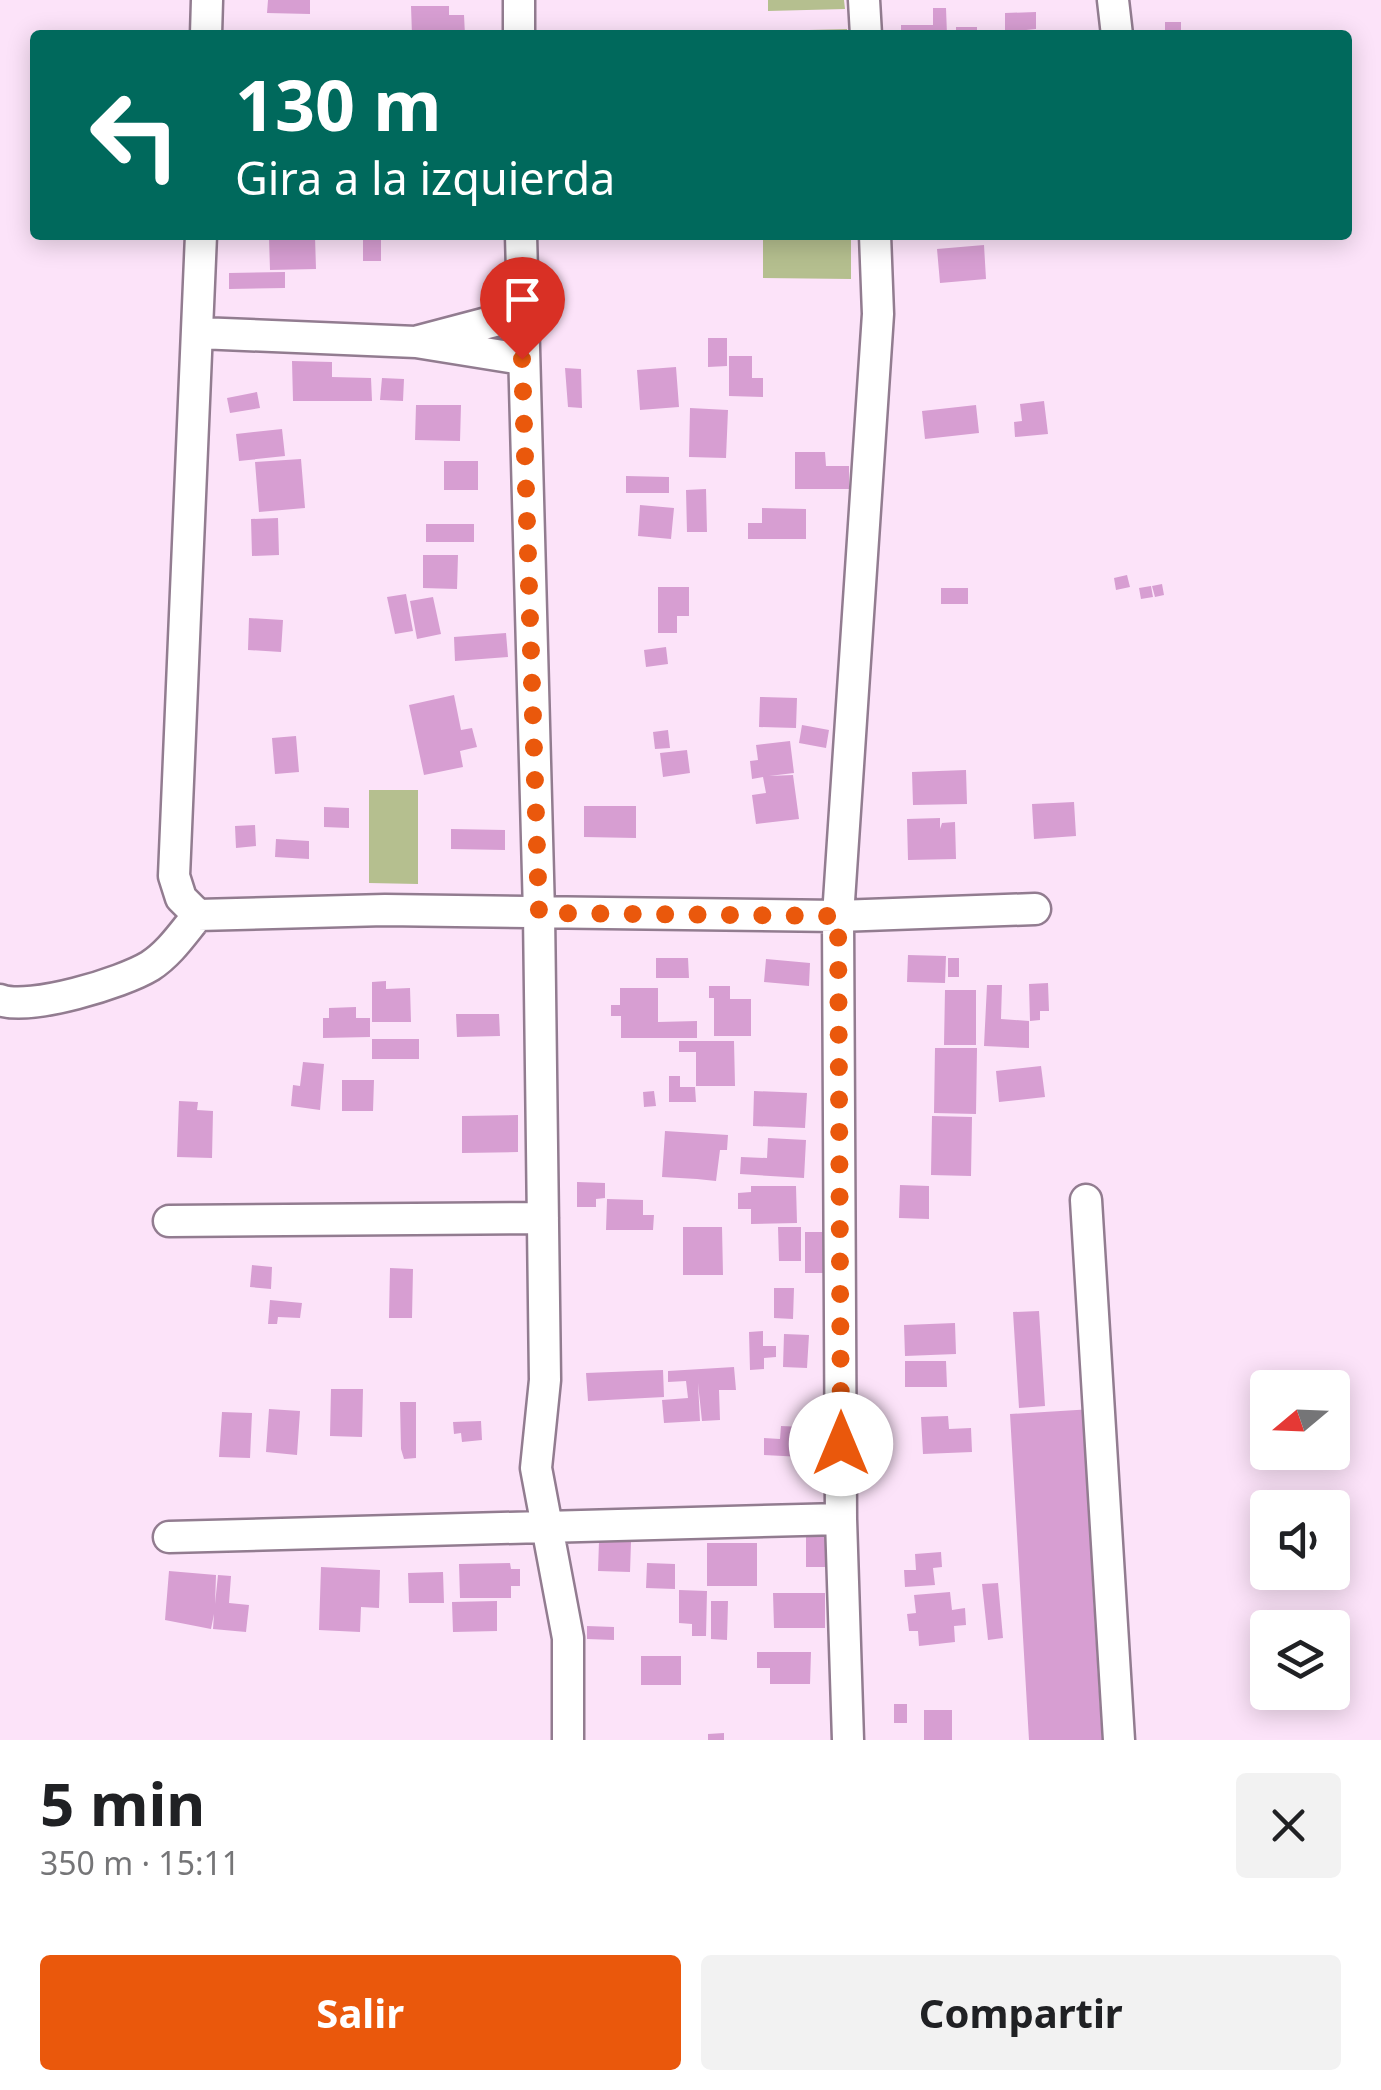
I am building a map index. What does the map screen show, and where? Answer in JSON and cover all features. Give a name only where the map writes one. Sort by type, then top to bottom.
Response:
[{"type":"street","points":[[206,30],[207,0]]},
{"type":"street","points":[[519,0],[520,30]]},
{"type":"street","points":[[864,0],[866,30]]},
{"type":"street","points":[[1114,0],[1116,30]]},
{"type":"street","points":[[201,240],[174,876],[181,898],[198,914],[385,910],[838,916],[1035,910]]},
{"type":"street","points":[[521,240],[539,913],[546,1380],[536,1468],[568,1638],[568,1740]]},
{"type":"street","points":[[848,1740],[841,1520],[838,916],[878,314],[875,240]]},
{"type":"street","points":[[416,342],[522,314]]},
{"type":"street","points":[[199,333],[416,342],[522,359]]},
{"type":"street","points":[[0,1000],[28,1005],[130,975],[170,950],[198,914]]},
{"type":"street","points":[[1086,1200],[1119,1740]]},
{"type":"street","points":[[169,1221],[544,1218]]},
{"type":"street","points":[[169,1536],[841,1520]]},
{"type":"green space","points":[[768,0],[844,0],[845,9],[768,11]]},
{"type":"green space","points":[[763,240],[851,240],[851,279],[763,278]]},
{"type":"green space","points":[[369,790],[418,790],[418,884],[369,883]]},
{"type":"building","points":[[268,0],[310,0],[310,14],[267,13]]},
{"type":"building","points":[[411,6],[449,6],[449,15],[464,15],[465,30],[412,30]]},
{"type":"building","points":[[933,8],[946,8],[947,30],[901,30],[901,25],[933,25]]},
{"type":"building","points":[[1036,12],[1036,29],[1005,30],[1005,13]]},
{"type":"building","points":[[1165,22],[1181,22],[1181,30],[1165,30]]},
{"type":"building","points":[[956,27],[977,27],[977,30]]},
{"type":"building","points":[[269,240],[315,240],[316,269],[270,270]]},
{"type":"building","points":[[363,240],[381,240],[381,261],[363,261]]},
{"type":"building","points":[[984,245],[986,279],[940,283],[937,249]]},
{"type":"building","points":[[285,272],[285,288],[229,289],[229,273]]},
{"type":"building","points":[[708,338],[727,338],[727,366],[708,367]]},
{"type":"building","points":[[729,356],[752,356],[752,378],[763,378],[763,397],[729,396]]},
{"type":"building","points":[[292,361],[332,362],[332,377],[371,378],[372,401],[293,401]]},
{"type":"building","points":[[676,367],[679,407],[640,410],[637,370]]},
{"type":"building","points":[[565,368],[581,369],[582,408],[568,407]]},
{"type":"building","points":[[382,378],[404,379],[403,401],[380,400]]},
{"type":"building","points":[[257,392],[260,408],[230,413],[227,398]]},
{"type":"building","points":[[1044,401],[1048,434],[1015,437],[1014,422],[1022,421],[1020,404]]},
{"type":"building","points":[[416,405],[461,405],[460,441],[415,440]]},
{"type":"building","points":[[976,405],[979,433],[925,439],[922,411]]},
{"type":"building","points":[[690,408],[728,410],[726,458],[689,457]]},
{"type":"building","points":[[282,429],[285,456],[239,461],[236,434]]},
{"type":"building","points":[[795,452],[825,452],[826,466],[849,466],[849,489],[795,489]]},
{"type":"building","points":[[301,459],[305,508],[259,512],[255,462]]},
{"type":"building","points":[[444,461],[478,461],[478,490],[444,490]]},
{"type":"building","points":[[626,476],[669,477],[669,493],[626,493]]},
{"type":"building","points":[[706,489],[707,532],[687,532],[686,490]]},
{"type":"building","points":[[640,505],[674,508],[671,539],[638,536]]},
{"type":"building","points":[[762,508],[806,509],[806,539],[748,539],[748,523],[762,523]]},
{"type":"building","points":[[278,518],[279,555],[252,556],[251,519]]},
{"type":"building","points":[[426,524],[474,524],[474,542],[426,542]]},
{"type":"building","points":[[423,555],[458,555],[457,589],[423,588]]},
{"type":"building","points":[[1127,575],[1130,587],[1116,590],[1114,578]]},
{"type":"building","points":[[1162,584],[1164,595],[1155,597],[1152,586]]},
{"type":"building","points":[[1151,586],[1153,597],[1141,599],[1139,588]]},
{"type":"building","points":[[658,587],[689,587],[689,616],[677,616],[677,633],[658,633]]},
{"type":"building","points":[[941,588],[968,588],[968,604],[941,604]]},
{"type":"building","points":[[406,594],[413,631],[395,634],[387,597]]},
{"type":"building","points":[[433,597],[441,634],[417,639],[410,601]]},
{"type":"building","points":[[249,618],[283,620],[281,652],[248,650]]},
{"type":"building","points":[[506,633],[508,657],[455,661],[454,637]]},
{"type":"building","points":[[666,647],[668,664],[646,667],[644,650]]},
{"type":"building","points":[[454,695],[461,730],[472,728],[477,747],[460,751],[463,767],[424,775],[409,705]]},
{"type":"building","points":[[760,697],[797,698],[796,728],[759,727]]},
{"type":"building","points":[[802,725],[829,730],[826,748],[799,743]]},
{"type":"building","points":[[668,730],[670,748],[655,749],[653,732]]},
{"type":"building","points":[[296,736],[299,772],[275,774],[272,738]]},
{"type":"building","points":[[790,741],[794,773],[769,776],[793,775],[799,819],[756,824],[752,795],[766,793],[763,777],[752,779],[750,761],[758,760],[756,745]]},
{"type":"building","points":[[687,750],[690,773],[663,777],[660,753]]},
{"type":"building","points":[[966,770],[967,804],[913,805],[912,772]]},
{"type":"building","points":[[1074,802],[1076,836],[1034,839],[1032,804]]},
{"type":"building","points":[[584,806],[636,806],[636,838],[584,837]]},
{"type":"building","points":[[324,807],[349,808],[349,828],[324,827]]},
{"type":"building","points":[[940,818],[940,829],[942,823],[955,822],[956,859],[908,860],[907,819]]},
{"type":"building","points":[[255,825],[256,846],[236,848],[235,826]]},
{"type":"building","points":[[451,829],[505,830],[505,850],[451,849]]},
{"type":"building","points":[[276,839],[309,841],[309,859],[275,857]]},
{"type":"building","points":[[908,955],[946,956],[945,983],[907,982]]},
{"type":"building","points":[[656,958],[688,958],[689,978],[656,978]]},
{"type":"building","points":[[948,958],[959,958],[959,977],[948,977]]},
{"type":"building","points":[[766,959],[810,963],[809,986],[764,982]]},
{"type":"building","points":[[386,981],[386,989],[410,988],[411,1022],[372,1022],[372,982]]},
{"type":"building","points":[[1048,983],[1049,1011],[1040,1011],[1040,1020],[1030,1021],[1029,984]]},
{"type":"building","points":[[987,985],[1002,985],[1001,1019],[1029,1021],[1029,1048],[984,1046]]},
{"type":"building","points":[[709,986],[730,986],[730,999],[751,999],[751,1036],[714,1036],[714,998],[709,998]]},
{"type":"building","points":[[620,988],[658,988],[658,1022],[697,1021],[697,1038],[621,1038],[621,1016],[611,1016],[611,1005],[620,1005]]},
{"type":"building","points":[[945,990],[976,990],[976,1045],[944,1045]]},
{"type":"building","points":[[356,1007],[356,1018],[370,1018],[370,1037],[323,1038],[323,1018],[329,1018],[329,1008]]},
{"type":"building","points":[[456,1014],[499,1014],[500,1036],[457,1037]]},
{"type":"building","points":[[372,1039],[419,1039],[419,1059],[372,1059]]},
{"type":"building","points":[[679,1041],[734,1041],[735,1086],[696,1086],[696,1052],[679,1052]]},
{"type":"building","points":[[935,1048],[977,1048],[976,1114],[934,1113]]},
{"type":"building","points":[[303,1062],[324,1064],[320,1110],[291,1106],[293,1085],[300,1086]]},
{"type":"building","points":[[1041,1066],[1045,1097],[999,1102],[996,1071]]},
{"type":"building","points":[[669,1076],[680,1076],[680,1087],[695,1087],[696,1102],[669,1102]]},
{"type":"building","points":[[342,1080],[374,1080],[373,1111],[342,1111]]},
{"type":"building","points":[[654,1091],[656,1106],[644,1107],[643,1092]]},
{"type":"building","points":[[754,1091],[807,1093],[805,1128],[753,1126]]},
{"type":"building","points":[[179,1101],[198,1102],[197,1110],[213,1111],[212,1158],[177,1157]]},
{"type":"building","points":[[518,1115],[518,1152],[462,1153],[462,1116]]},
{"type":"building","points":[[932,1116],[972,1117],[971,1176],[931,1175]]},
{"type":"building","points":[[665,1131],[728,1135],[727,1150],[720,1150],[716,1181],[662,1177]]},
{"type":"building","points":[[768,1138],[806,1140],[804,1178],[740,1174],[741,1157],[767,1158]]},
{"type":"building","points":[[577,1182],[605,1183],[605,1198],[596,1199],[596,1207],[577,1207]]},
{"type":"building","points":[[900,1185],[929,1186],[929,1219],[899,1218]]},
{"type":"building","points":[[751,1186],[796,1186],[797,1223],[751,1224],[751,1209],[738,1209],[738,1193],[751,1192]]},
{"type":"building","points":[[607,1199],[643,1200],[643,1215],[654,1215],[653,1230],[606,1230]]},
{"type":"building","points":[[683,1227],[722,1227],[723,1275],[683,1275]]},
{"type":"building","points":[[778,1227],[801,1227],[801,1261],[779,1261]]},
{"type":"building","points":[[805,1232],[830,1232],[830,1273],[805,1273]]},
{"type":"building","points":[[252,1265],[272,1267],[271,1289],[250,1287]]},
{"type":"building","points":[[390,1268],[413,1269],[412,1318],[389,1318]]},
{"type":"building","points":[[774,1288],[794,1288],[793,1319],[774,1318]]},
{"type":"building","points":[[270,1300],[302,1303],[300,1318],[278,1317],[277,1324],[268,1324]]},
{"type":"building","points":[[1039,1311],[1045,1406],[1019,1408],[1013,1312]]},
{"type":"building","points":[[955,1323],[956,1354],[905,1356],[904,1325]]},
{"type":"building","points":[[763,1331],[763,1346],[776,1346],[776,1357],[764,1358],[764,1369],[750,1370],[749,1332]]},
{"type":"building","points":[[784,1334],[809,1335],[807,1368],[783,1367]]},
{"type":"building","points":[[905,1361],[946,1361],[947,1387],[905,1387]]},
{"type":"building","points":[[734,1367],[736,1390],[719,1390],[720,1420],[702,1421],[698,1383],[700,1421],[664,1423],[662,1400],[688,1398],[686,1381],[668,1382],[668,1371]]},
{"type":"building","points":[[663,1370],[664,1397],[588,1401],[586,1373]]},
{"type":"building","points":[[331,1389],[363,1389],[362,1437],[330,1436]]},
{"type":"building","points":[[400,1402],[416,1402],[416,1458],[404,1459],[401,1449]]},
{"type":"building","points":[[269,1409],[300,1411],[297,1455],[266,1452]]},
{"type":"building","points":[[1093,1409],[1103,1563],[1091,1563],[1102,1740],[1029,1740],[1010,1414]]},
{"type":"building","points":[[222,1412],[252,1413],[250,1458],[219,1457]]},
{"type":"building","points":[[948,1416],[949,1429],[971,1428],[972,1452],[923,1454],[921,1417]]},
{"type":"building","points":[[481,1421],[482,1440],[462,1442],[461,1433],[454,1434],[453,1422]]},
{"type":"building","points":[[781,1426],[804,1427],[802,1457],[764,1455],[764,1438],[780,1439]]},
{"type":"building","points":[[806,1536],[828,1536],[827,1567],[806,1567]]},
{"type":"building","points":[[599,1541],[631,1542],[630,1572],[598,1571]]},
{"type":"building","points":[[707,1543],[757,1543],[757,1586],[707,1586]]},
{"type":"building","points":[[941,1552],[942,1567],[933,1568],[935,1585],[905,1587],[904,1570],[916,1570],[915,1554]]},
{"type":"building","points":[[510,1563],[511,1569],[520,1569],[520,1586],[511,1586],[511,1598],[460,1598],[459,1564]]},
{"type":"building","points":[[647,1563],[675,1564],[675,1589],[646,1588]]},
{"type":"building","points":[[321,1567],[380,1570],[379,1608],[361,1607],[360,1632],[319,1630]]},
{"type":"building","points":[[169,1571],[216,1575],[215,1604],[218,1575],[231,1576],[229,1603],[249,1605],[246,1632],[213,1629],[214,1614],[211,1629],[165,1620]]},
{"type":"building","points":[[443,1572],[444,1603],[409,1603],[408,1573]]},
{"type":"building","points":[[998,1583],[1003,1638],[988,1640],[982,1584]]},
{"type":"building","points":[[679,1590],[707,1591],[706,1636],[692,1636],[692,1624],[679,1623]]},
{"type":"building","points":[[950,1592],[952,1610],[965,1608],[966,1625],[954,1626],[955,1642],[919,1646],[918,1631],[909,1631],[907,1614],[916,1613],[914,1595]]},
{"type":"building","points":[[773,1593],[825,1593],[825,1628],[774,1628]]},
{"type":"building","points":[[497,1601],[497,1631],[453,1632],[452,1602]]},
{"type":"building","points":[[711,1601],[728,1601],[727,1640],[711,1639]]},
{"type":"building","points":[[587,1626],[614,1627],[614,1640],[587,1639]]},
{"type":"building","points":[[757,1652],[811,1652],[810,1684],[770,1684],[770,1668],[757,1668]]},
{"type":"building","points":[[641,1656],[681,1656],[681,1685],[641,1685]]},
{"type":"building","points":[[894,1704],[907,1704],[907,1723],[894,1723]]},
{"type":"building","points":[[924,1710],[952,1710],[952,1740],[924,1740]]},
{"type":"building","points":[[724,1733],[724,1740],[708,1740],[708,1734]]},
{"type":"route","points":[[522,359],[539,913],[838,916],[841,1444]]}]
